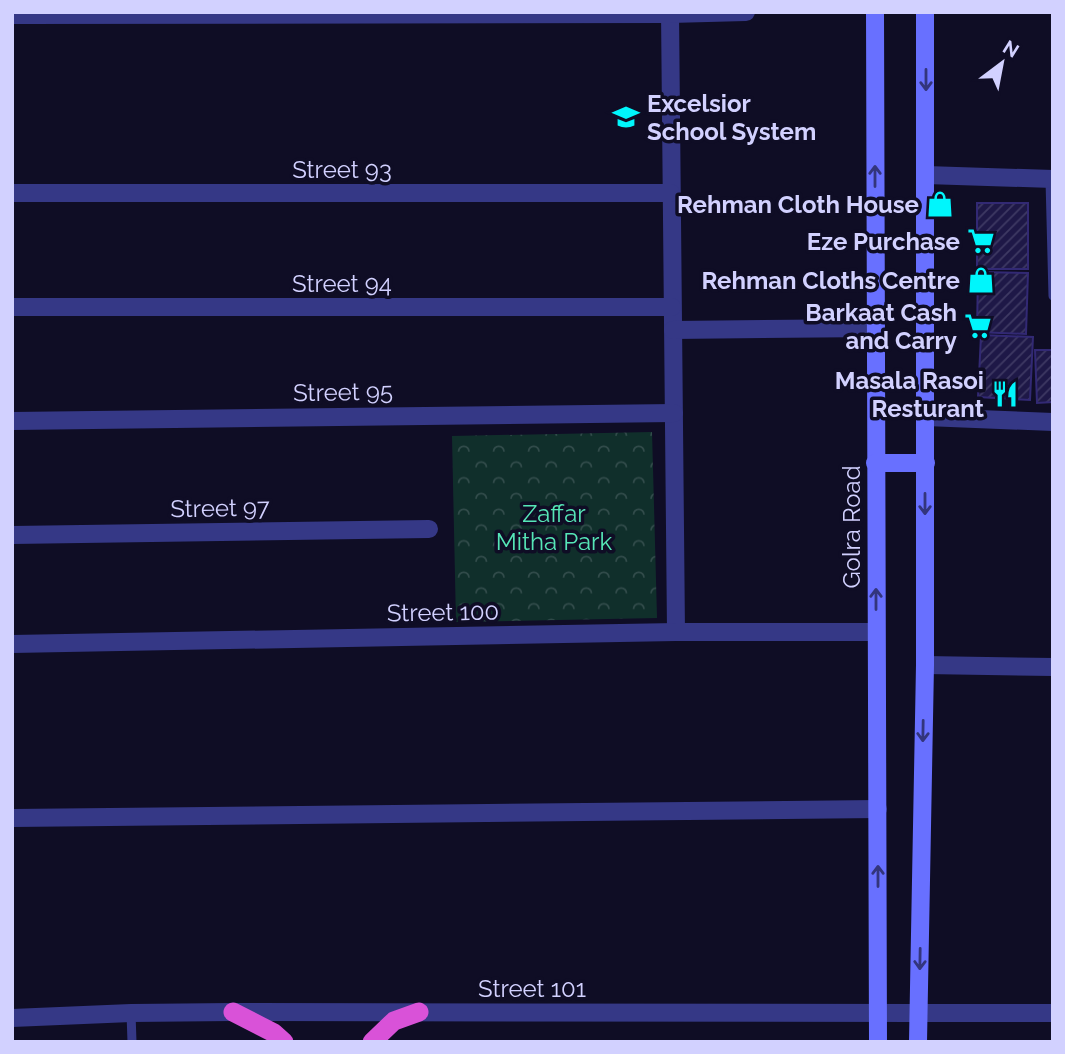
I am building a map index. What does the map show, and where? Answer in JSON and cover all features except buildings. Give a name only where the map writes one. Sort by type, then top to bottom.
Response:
[{"type":"highway","points":[[233,1012],[274,1033],[284,1042]]},
{"type":"highway","points":[[372,1042],[394,1021],[419,1012]]},
{"type":"main road","name":"Golra Road","points":[[875,12],[878,1042]]},
{"type":"main road","points":[[918,1042],[925,665],[925,12]]},
{"type":"main road","points":[[875,463],[926,463]]},
{"type":"street","points":[[12,16],[746,12]]},
{"type":"street","points":[[670,13],[676,632]]},
{"type":"street","points":[[926,175],[1051,180]]},
{"type":"street","name":"Street 93","points":[[12,193],[671,193]]},
{"type":"street","name":"Street 94","points":[[12,307],[673,307]]},
{"type":"street","points":[[673,330],[876,328]]},
{"type":"street","name":"Street 95","points":[[12,421],[674,413]]},
{"type":"street","points":[[926,417],[1053,422]]},
{"type":"street","name":"Street 97","points":[[12,535],[429,529]]},
{"type":"street","name":"Street 100","points":[[12,644],[676,632],[876,632]]},
{"type":"street","points":[[925,665],[1053,667]]},
{"type":"street","points":[[12,818],[878,809]]},
{"type":"street","name":"Street 101","points":[[12,1018],[233,1012],[1053,1013]]},
{"type":"lane","points":[[1051,180],[1053,296]]},
{"type":"lane","points":[[131,1013],[132,1042]]},
{"type":"green space","name":"Zaffar Mitha Park","points":[[652,432],[657,618],[456,622],[452,436]]},
{"type":"place","name":"Excelsior School System","points":[[626,117]]},
{"type":"place","name":"Rehman Cloth House","points":[[940,204]]},
{"type":"place","name":"Eze Purchase","points":[[981,241]]},
{"type":"place","name":"Rehman Cloths Centre","points":[[981,280]]},
{"type":"place","name":"Barkaat Cash and Carry","points":[[978,326]]},
{"type":"place","name":"Masala Rasoi Resturant","points":[[1005,394]]}]
